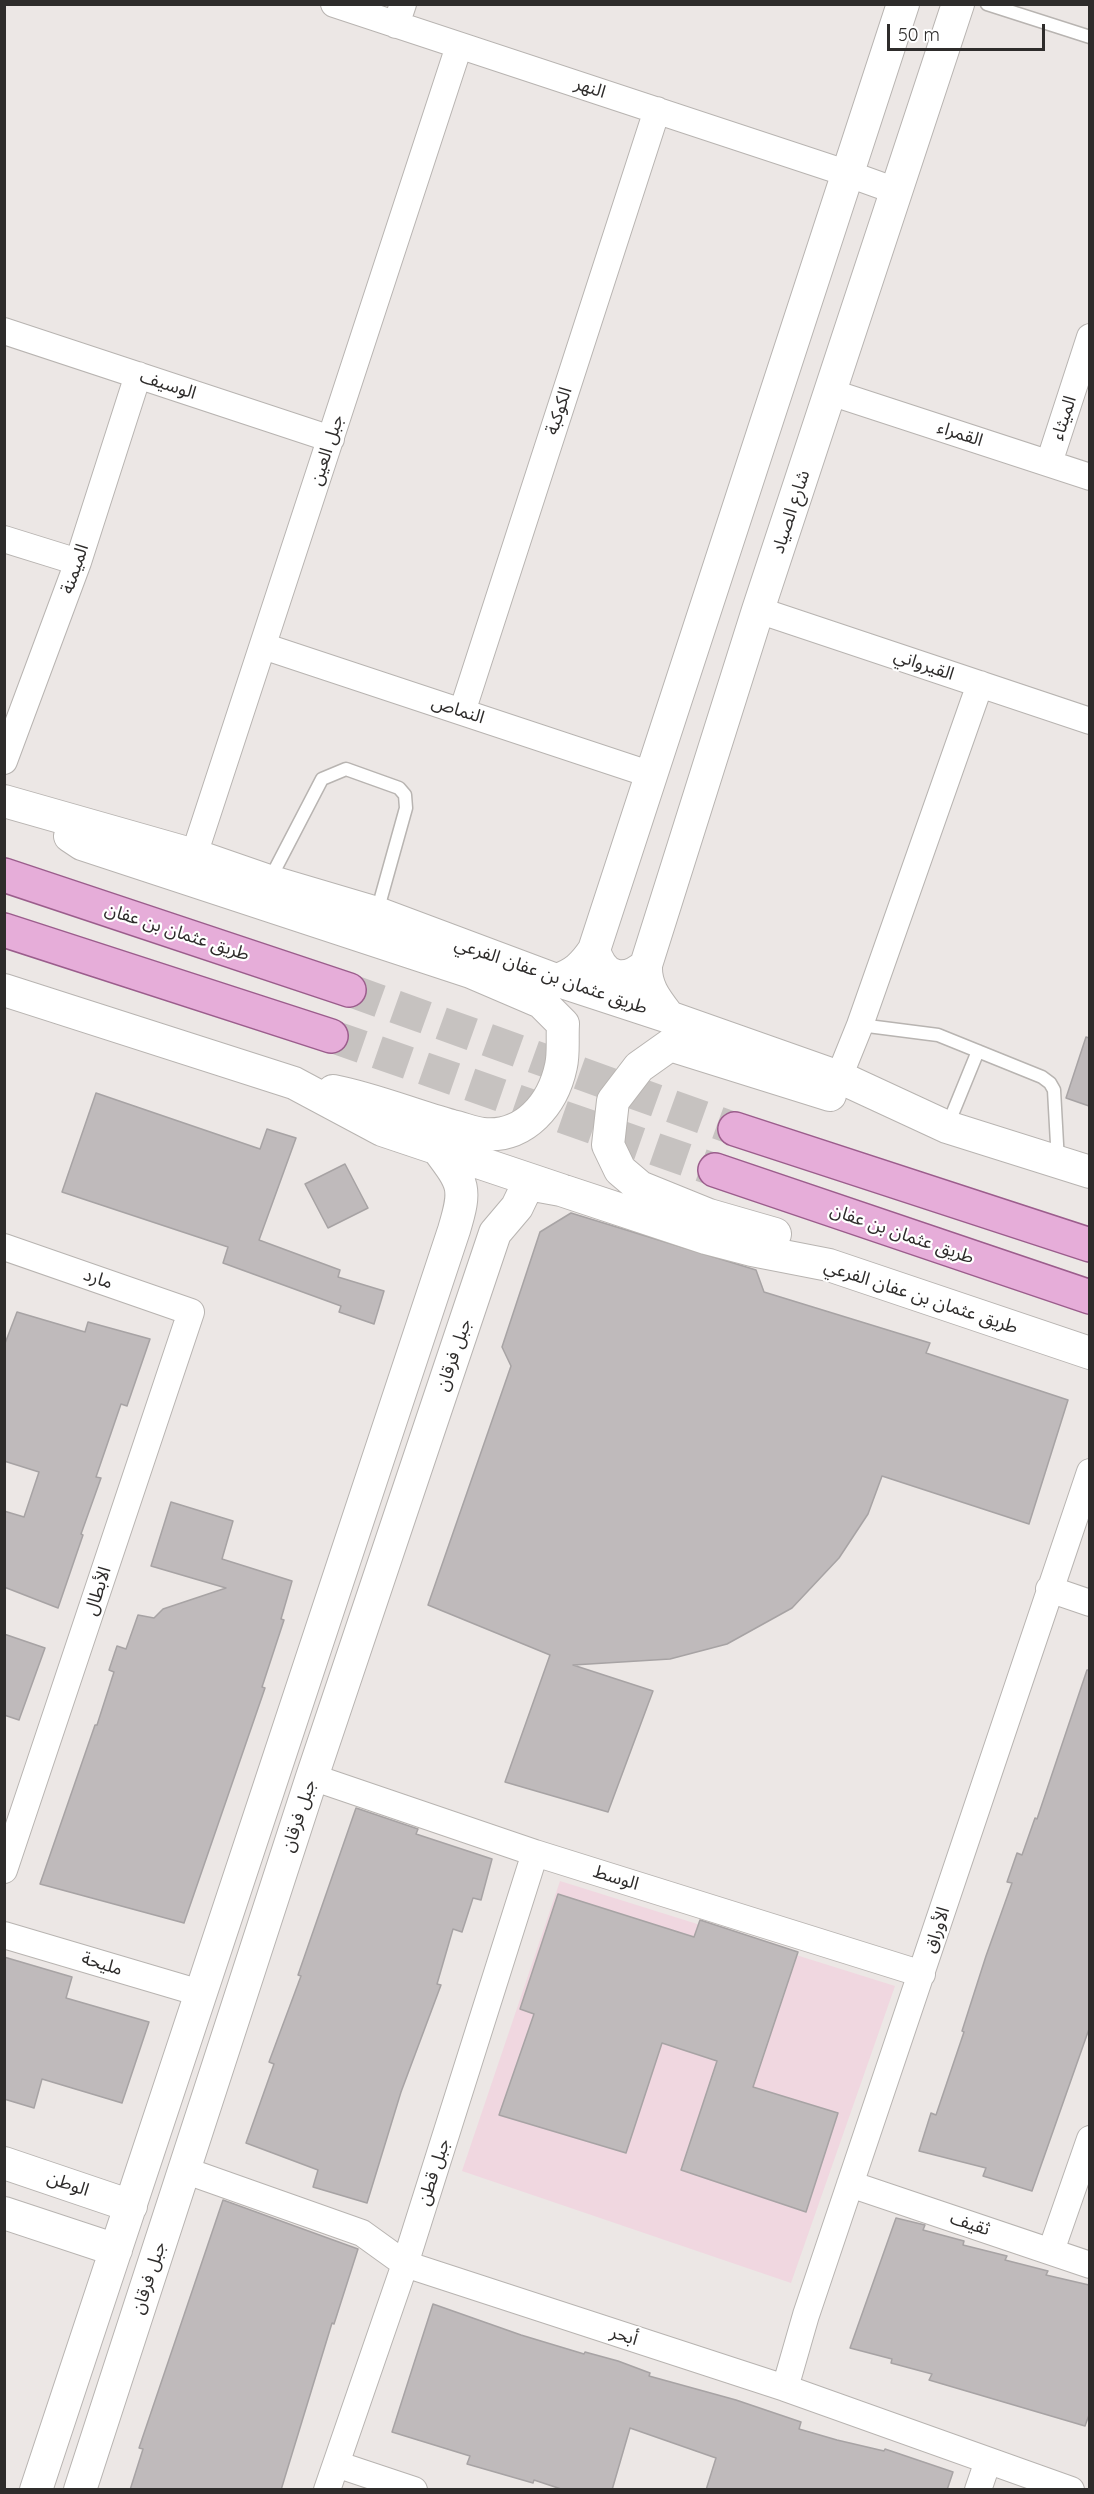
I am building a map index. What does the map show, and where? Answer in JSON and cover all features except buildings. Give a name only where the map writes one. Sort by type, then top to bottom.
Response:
[{"type":"main road","name":"طريق عثمان بن عفان","points":[[4,875],[350,990]]},
{"type":"main road","points":[[4,930],[331,1036]]},
{"type":"main road","points":[[735,1129],[1089,1245]]},
{"type":"main road","name":"طريق عثمان بن عفان","points":[[715,1170],[1089,1297]]},
{"type":"street","name":"النهر","points":[[334,4],[400,15],[459,46],[846,172],[897,191]]},
{"type":"street","points":[[556,980],[567,977],[579,969],[594,950],[846,172],[903,4]]},
{"type":"street","name":"شارع الصياد","points":[[669,1017],[651,993],[645,974],[646,965],[758,610],[958,4]]},
{"type":"street","name":"جبل العين","points":[[194,855],[459,46]]},
{"type":"street","name":"الكوكبة","points":[[462,712],[657,110]]},
{"type":"street","name":"الوسيف","points":[[4,331],[331,439]]},
{"type":"street","name":"الميثاء","points":[[1049,464],[1089,337]]},
{"type":"street","name":"الميمنة","points":[[4,761],[78,562],[138,375]]},
{"type":"street","name":"القمراء","points":[[830,392],[1089,477]]},
{"type":"street","points":[[4,539],[78,562]]},
{"type":"street","name":"القيرواني","points":[[758,610],[1089,721]]},
{"type":"street","name":"النماص","points":[[263,646],[652,775]]},
{"type":"street","points":[[839,1077],[860,1025],[980,684]]},
{"type":"street","points":[[13,803],[82,844],[471,972],[541,1002],[562,1024],[562,1064],[553,1090],[533,1120],[507,1132],[483,1134],[419,1117],[367,1098],[294,1083]]},
{"type":"street","name":"طريق عثمان بن عفان الفرعي","points":[[13,803],[194,855],[269,881],[377,913],[556,980],[839,1077],[946,1127],[1089,1172]]},
{"type":"street","points":[[594,950],[598,963],[609,973],[622,977],[636,974],[646,965]]},
{"type":"street","name":"طريق عثمان بن عفان الفرعي","points":[[4,990],[294,1083],[382,1130],[561,1190],[729,1244],[829,1265],[1089,1353]]},
{"type":"street","points":[[829,1265],[774,1234],[709,1215],[639,1188],[620,1170],[608,1145],[613,1101],[639,1067],[670,1045],[828,1095],[902,1106]]},
{"type":"street","points":[[36,2490],[454,1230],[463,1199],[458,1175],[437,1148]]},
{"type":"street","name":"جبل فرقان","points":[[80,2490],[312,1777],[495,1233],[517,1207],[528,1184],[561,1190]]},
{"type":"street","points":[[454,1230],[478,1185],[497,1192],[495,1233]]},
{"type":"street","name":"مارد","points":[[4,1247],[191,1312]]},
{"type":"street","name":"الأبطال","points":[[4,1870],[191,1312]]},
{"type":"street","name":"الأوراق","points":[[785,2388],[806,2314],[1089,1472]]},
{"type":"street","points":[[1049,1589],[1089,1603]]},
{"type":"street","name":"الوسط","points":[[312,1777],[535,1853],[922,1974]]},
{"type":"street","name":"جبل قطن","points":[[327,2490],[405,2264],[535,1853]]},
{"type":"street","name":"مليحة","points":[[4,1935],[200,1993]]},
{"type":"street","points":[[1051,2251],[1089,2139]]},
{"type":"street","name":"الوطن","points":[[4,2163],[130,2206]]},
{"type":"street","name":"أبحر","points":[[184,2170],[362,2233],[405,2264],[785,2388],[1071,2490]]},
{"type":"street","name":"ثقيف","points":[[850,2184],[1089,2265]]},
{"type":"street","points":[[4,2212],[116,2250]]},
{"type":"street","points":[[978,2490],[988,2461]]},
{"type":"street","points":[[336,2464],[414,2490]]},
{"type":"lane","points":[[987,4],[1089,37]]},
{"type":"lane","points":[[269,881],[322,778],[346,769],[399,788],[405,795],[405,808],[377,913]]},
{"type":"lane","points":[[860,1025],[938,1035],[1042,1077],[1050,1083],[1054,1090],[1058,1162]]},
{"type":"lane","points":[[946,1127],[978,1051]]},
{"type":"shaded area","points":[[560,1881],[895,1986],[791,2283],[462,2171]]},
{"type":"tunnel","points":[[349,990],[735,1129]]},
{"type":"tunnel","points":[[331,1036],[715,1170]]}]
